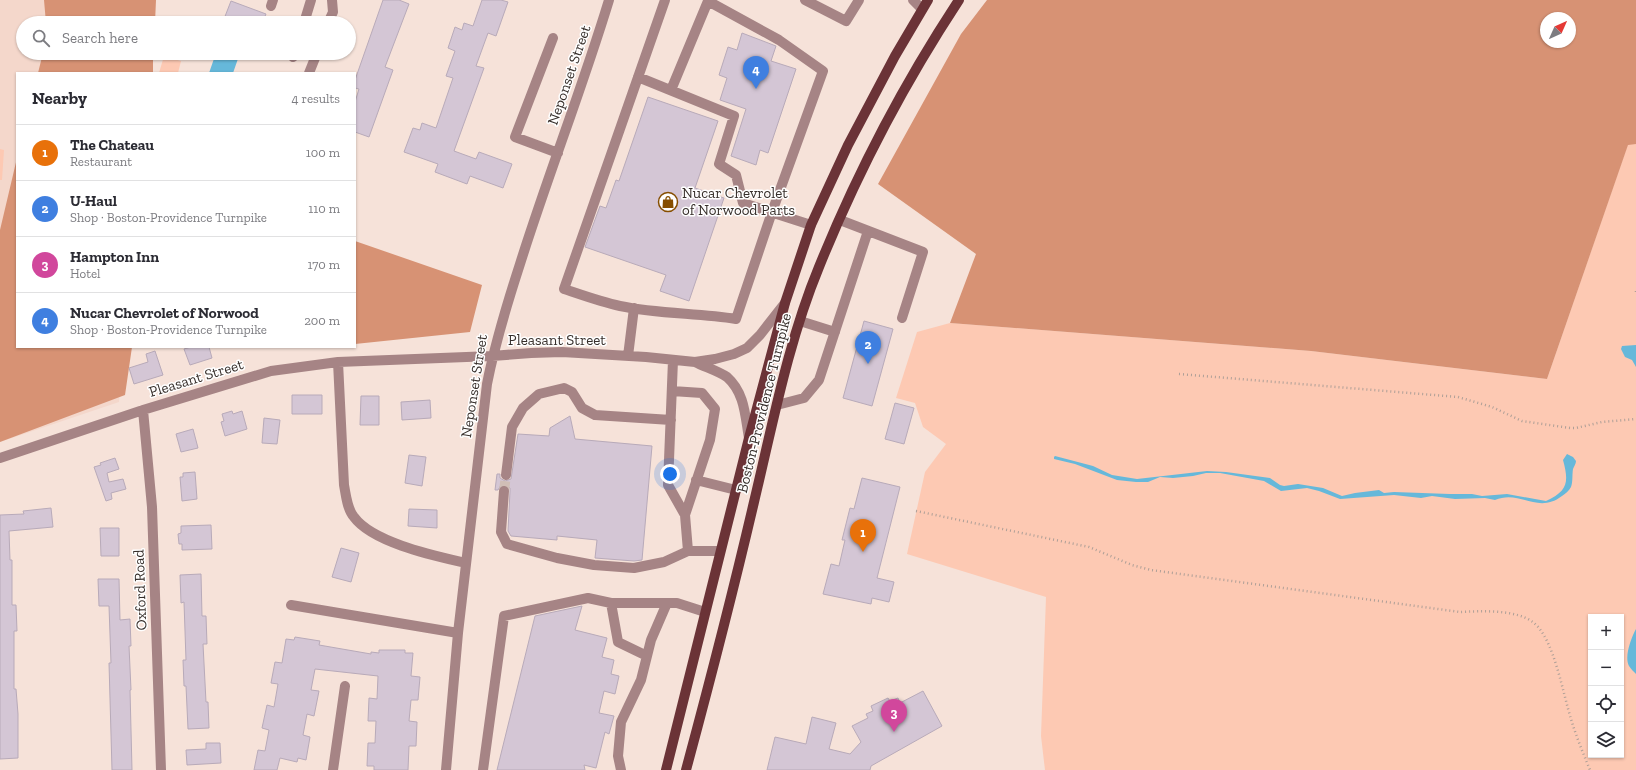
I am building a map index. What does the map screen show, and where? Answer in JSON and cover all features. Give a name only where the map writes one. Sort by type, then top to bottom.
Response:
[{"type":"main road","name":"Boston-Providence Turnpike","points":[[686,770],[729,608],[777,405],[800,321],[819,268],[856,180],[876,140],[927,48],[959,0]]},
{"type":"main road","name":"Boston-Providence Turnpike","points":[[666,770],[749,438],[785,303],[811,225],[848,145],[895,56],[925,4]]},
{"type":"street","points":[[306,16],[311,0]]},
{"type":"street","points":[[331,16],[333,12],[332,0]]},
{"type":"street","name":"Neponset Street","points":[[446,770],[458,633],[487,384],[492,356],[528,238],[609,0]]},
{"type":"street","points":[[665,0],[564,289],[619,306],[736,319],[772,212],[823,71],[779,40],[708,1],[671,90]]},
{"type":"street","points":[[805,0],[846,21],[859,0]]},
{"type":"street","points":[[913,0],[925,4]]},
{"type":"street","points":[[553,38],[515,137],[558,153]]},
{"type":"street","points":[[309,72],[314,60]]},
{"type":"street","points":[[638,77],[734,116],[719,164],[736,175],[743,203],[811,225]]},
{"type":"street","points":[[840,220],[923,252],[902,318]]},
{"type":"street","points":[[777,405],[804,398],[819,380],[868,231]]},
{"type":"street","name":"Pleasant Street","points":[[0,458],[143,410],[271,370],[338,362],[562,352],[695,362],[715,359],[734,354],[747,348],[760,335],[785,303]]},
{"type":"street","points":[[628,356],[634,308]]},
{"type":"street","points":[[800,321],[835,332]]},
{"type":"street","points":[[673,360],[668,486],[685,515]]},
{"type":"street","points":[[338,362],[344,485],[348,505],[353,517],[370,531],[381,537],[420,553],[466,563]]},
{"type":"street","name":"Pleasant Street","points":[[695,362],[726,376],[735,386],[742,396],[749,438]]},
{"type":"street","points":[[506,475],[512,427],[523,408],[539,394],[564,388],[572,392],[582,408],[595,415],[671,420]]},
{"type":"street","points":[[672,391],[702,393],[715,409],[710,440],[685,515],[688,551]]},
{"type":"street","name":"Oxford Road","points":[[143,410],[152,507],[161,770]]},
{"type":"street","points":[[696,480],[736,490]]},
{"type":"street","points":[[504,490],[501,532],[507,544],[557,558],[587,564],[634,568],[664,562],[688,551],[720,551]]},
{"type":"street","points":[[483,770],[504,616],[588,598],[611,603],[677,603],[705,612]]},
{"type":"street","points":[[611,603],[618,642],[647,656]]},
{"type":"street","points":[[621,770],[618,756],[621,722],[641,680],[652,640],[667,603]]},
{"type":"street","points":[[291,605],[458,633]]},
{"type":"street","points":[[333,770],[345,686]]},
{"type":"path","points":[[1179,374],[1458,397],[1492,407],[1522,421],[1570,428],[1602,422],[1636,419]]},
{"type":"path","points":[[916,511],[1084,545],[1132,565],[1151,570],[1460,612],[1491,612],[1522,617],[1534,623],[1543,634],[1551,649],[1576,735],[1590,770]]},
{"type":"shaded area","points":[[0,0],[149,0],[148,16],[16,16],[16,60],[145,60],[144,72],[16,72],[16,348],[123,348],[119,402],[0,442]]},
{"type":"shaded area","points":[[44,0],[156,0],[155,16],[45,16]]},
{"type":"shaded area","points":[[987,0],[1636,0],[1636,144],[1628,145],[1547,379],[1311,351],[950,323],[976,254],[878,184],[961,34]]},
{"type":"shaded area","points":[[41,60],[153,60],[153,72],[38,72]]},
{"type":"shaded area","points":[[163,60],[181,61],[178,72],[159,72]]},
{"type":"shaded area","points":[[1628,144],[1636,144],[1636,770],[1045,770],[1041,736],[1046,597],[907,554],[925,472],[946,444],[923,427],[915,403],[896,398],[917,332],[950,323],[1311,351],[1547,379]]},
{"type":"shaded area","points":[[0,149],[4,150],[2,180],[0,180]]},
{"type":"shaded area","points":[[16,162],[16,348],[132,348],[125,395],[0,442],[0,230]]},
{"type":"shaded area","points":[[356,241],[482,285],[470,332],[356,344]]},
{"type":"water","points":[[214,60],[238,60],[233,72],[209,72]]},
{"type":"water","points":[[1636,345],[1636,367],[1632,360],[1625,357],[1621,349],[1622,346]]},
{"type":"water","points":[[1567,454],[1573,457],[1576,461],[1573,469],[1571,487],[1562,496],[1553,501],[1544,503],[1536,503],[1512,497],[1504,497],[1495,500],[1485,498],[1455,499],[1432,496],[1421,498],[1394,495],[1340,499],[1307,488],[1281,491],[1264,481],[1220,473],[1206,473],[1173,478],[1160,477],[1148,482],[1136,482],[1117,480],[1075,464],[1054,459],[1055,456],[1093,466],[1112,475],[1137,479],[1207,471],[1226,472],[1270,478],[1284,486],[1298,484],[1323,488],[1342,496],[1379,490],[1384,493],[1472,494],[1482,496],[1507,494],[1546,501],[1559,493],[1565,485],[1566,474],[1563,460]]},
{"type":"water","points":[[1636,629],[1636,674],[1629,666],[1627,658],[1630,642]]},
{"type":"building","points":[[383,0],[399,0],[409,4],[385,67],[393,70],[369,137],[356,132],[356,99],[359,89],[356,88],[356,77]]},
{"type":"building","points":[[482,0],[501,0],[508,2],[496,36],[488,33],[476,66],[484,68],[454,151],[476,159],[479,152],[512,164],[503,188],[470,176],[467,184],[435,172],[438,164],[404,152],[413,128],[420,130],[422,123],[436,128],[453,78],[446,76],[455,51],[448,48],[455,27],[462,30],[464,23],[473,26]]},
{"type":"building","points":[[231,1],[266,14],[265,16],[225,16]]},
{"type":"building","points":[[742,33],[776,46],[771,61],[796,69],[768,153],[760,150],[756,165],[731,156],[746,109],[720,100],[727,78],[719,75],[728,47],[737,50]]},
{"type":"building","name":"Nucar Chevrolet of Norwood Parts","points":[[648,97],[718,121],[695,188],[724,198],[689,301],[660,291],[666,275],[585,247],[600,206],[606,208],[616,180],[619,181]]},
{"type":"building","points":[[864,321],[893,329],[872,406],[843,398]]},
{"type":"building","points":[[209,348],[212,358],[190,365],[184,349]]},
{"type":"building","points":[[155,351],[163,375],[134,384],[129,368],[148,362],[146,354]]},
{"type":"building","points":[[292,395],[322,395],[322,414],[292,414]]},
{"type":"building","points":[[361,396],[379,396],[379,425],[360,425]]},
{"type":"building","points":[[430,400],[431,418],[402,420],[401,402]]},
{"type":"building","points":[[895,403],[914,408],[904,444],[885,439]]},
{"type":"building","points":[[232,411],[233,414],[242,411],[247,429],[225,436],[221,422],[224,421],[222,414]]},
{"type":"building","points":[[570,416],[575,439],[652,446],[642,560],[634,561],[595,558],[597,540],[557,536],[557,540],[511,536],[508,531],[510,488],[505,485],[501,485],[498,490],[495,490],[497,474],[500,474],[500,478],[505,481],[511,479],[518,434],[549,436],[550,428]]},
{"type":"building","points":[[264,418],[280,420],[277,444],[262,443]]},
{"type":"building","points":[[193,429],[198,448],[181,452],[176,434]]},
{"type":"building","points":[[409,455],[426,457],[422,486],[405,483]]},
{"type":"building","points":[[115,458],[119,469],[107,473],[109,482],[123,479],[126,489],[111,493],[112,499],[106,501],[94,467],[101,465],[100,463]]},
{"type":"building","points":[[195,472],[197,499],[182,501],[180,477],[183,477],[183,473]]},
{"type":"building","points":[[862,478],[900,487],[877,578],[894,582],[889,602],[872,598],[871,604],[823,594],[831,564],[839,566],[845,540],[842,540],[850,508],[854,509]]},
{"type":"building","points":[[51,508],[53,527],[9,531],[10,560],[12,560],[12,605],[16,605],[17,631],[14,631],[14,689],[16,689],[18,714],[18,758],[0,759],[0,515],[24,514],[23,511]]},
{"type":"building","points":[[409,509],[437,510],[437,528],[408,526]]},
{"type":"building","points":[[211,525],[212,549],[182,550],[182,544],[179,544],[178,534],[181,533],[181,526]]},
{"type":"building","points":[[100,528],[119,528],[119,556],[101,556]]},
{"type":"building","points":[[341,548],[359,553],[351,582],[332,577]]},
{"type":"building","points":[[201,574],[202,616],[206,616],[207,644],[203,644],[209,728],[188,729],[183,660],[186,660],[184,602],[181,603],[180,575]]},
{"type":"building","points":[[98,579],[119,579],[120,620],[130,619],[131,646],[129,646],[132,770],[112,770],[109,606],[99,606]]},
{"type":"building","points":[[582,606],[575,630],[607,638],[602,657],[614,660],[611,674],[619,676],[615,694],[604,691],[599,713],[614,716],[609,734],[605,732],[596,768],[584,765],[585,770],[497,770],[535,616]]},
{"type":"building","points":[[295,637],[320,641],[319,645],[371,654],[371,652],[379,653],[379,650],[405,650],[405,653],[413,653],[411,676],[420,677],[418,700],[411,700],[409,721],[417,722],[416,746],[409,746],[408,770],[374,770],[374,766],[367,766],[368,743],[375,743],[376,721],[368,721],[369,698],[377,699],[378,676],[315,669],[311,690],[319,691],[314,716],[307,714],[303,735],[310,737],[306,760],[298,758],[297,762],[280,758],[277,770],[254,770],[258,750],[265,751],[269,730],[262,728],[267,705],[274,707],[278,684],[271,683],[275,662],[282,663],[286,639],[294,640]]},
{"type":"building","points":[[923,691],[942,726],[871,766],[870,770],[767,770],[775,737],[806,744],[812,717],[836,723],[829,749],[850,754],[861,742],[852,726],[868,718],[866,714],[873,711],[871,706],[888,698],[890,701],[898,698],[900,703]]},
{"type":"building","points":[[206,743],[220,743],[221,763],[187,765],[186,750],[206,749]]},
{"type":"tunnel","points":[[504,491],[506,475]]},
{"type":"place","name":"Nucar Chevrolet of Norwood","points":[[756,89]]},
{"type":"place","name":"Nucar Chevrolet of Norwood Parts","points":[[668,202]]},
{"type":"place","name":"U-Haul","points":[[868,364]]},
{"type":"place","name":"The Chateau","points":[[863,552]]},
{"type":"place","name":"Hampton Inn","points":[[894,732]]}]
